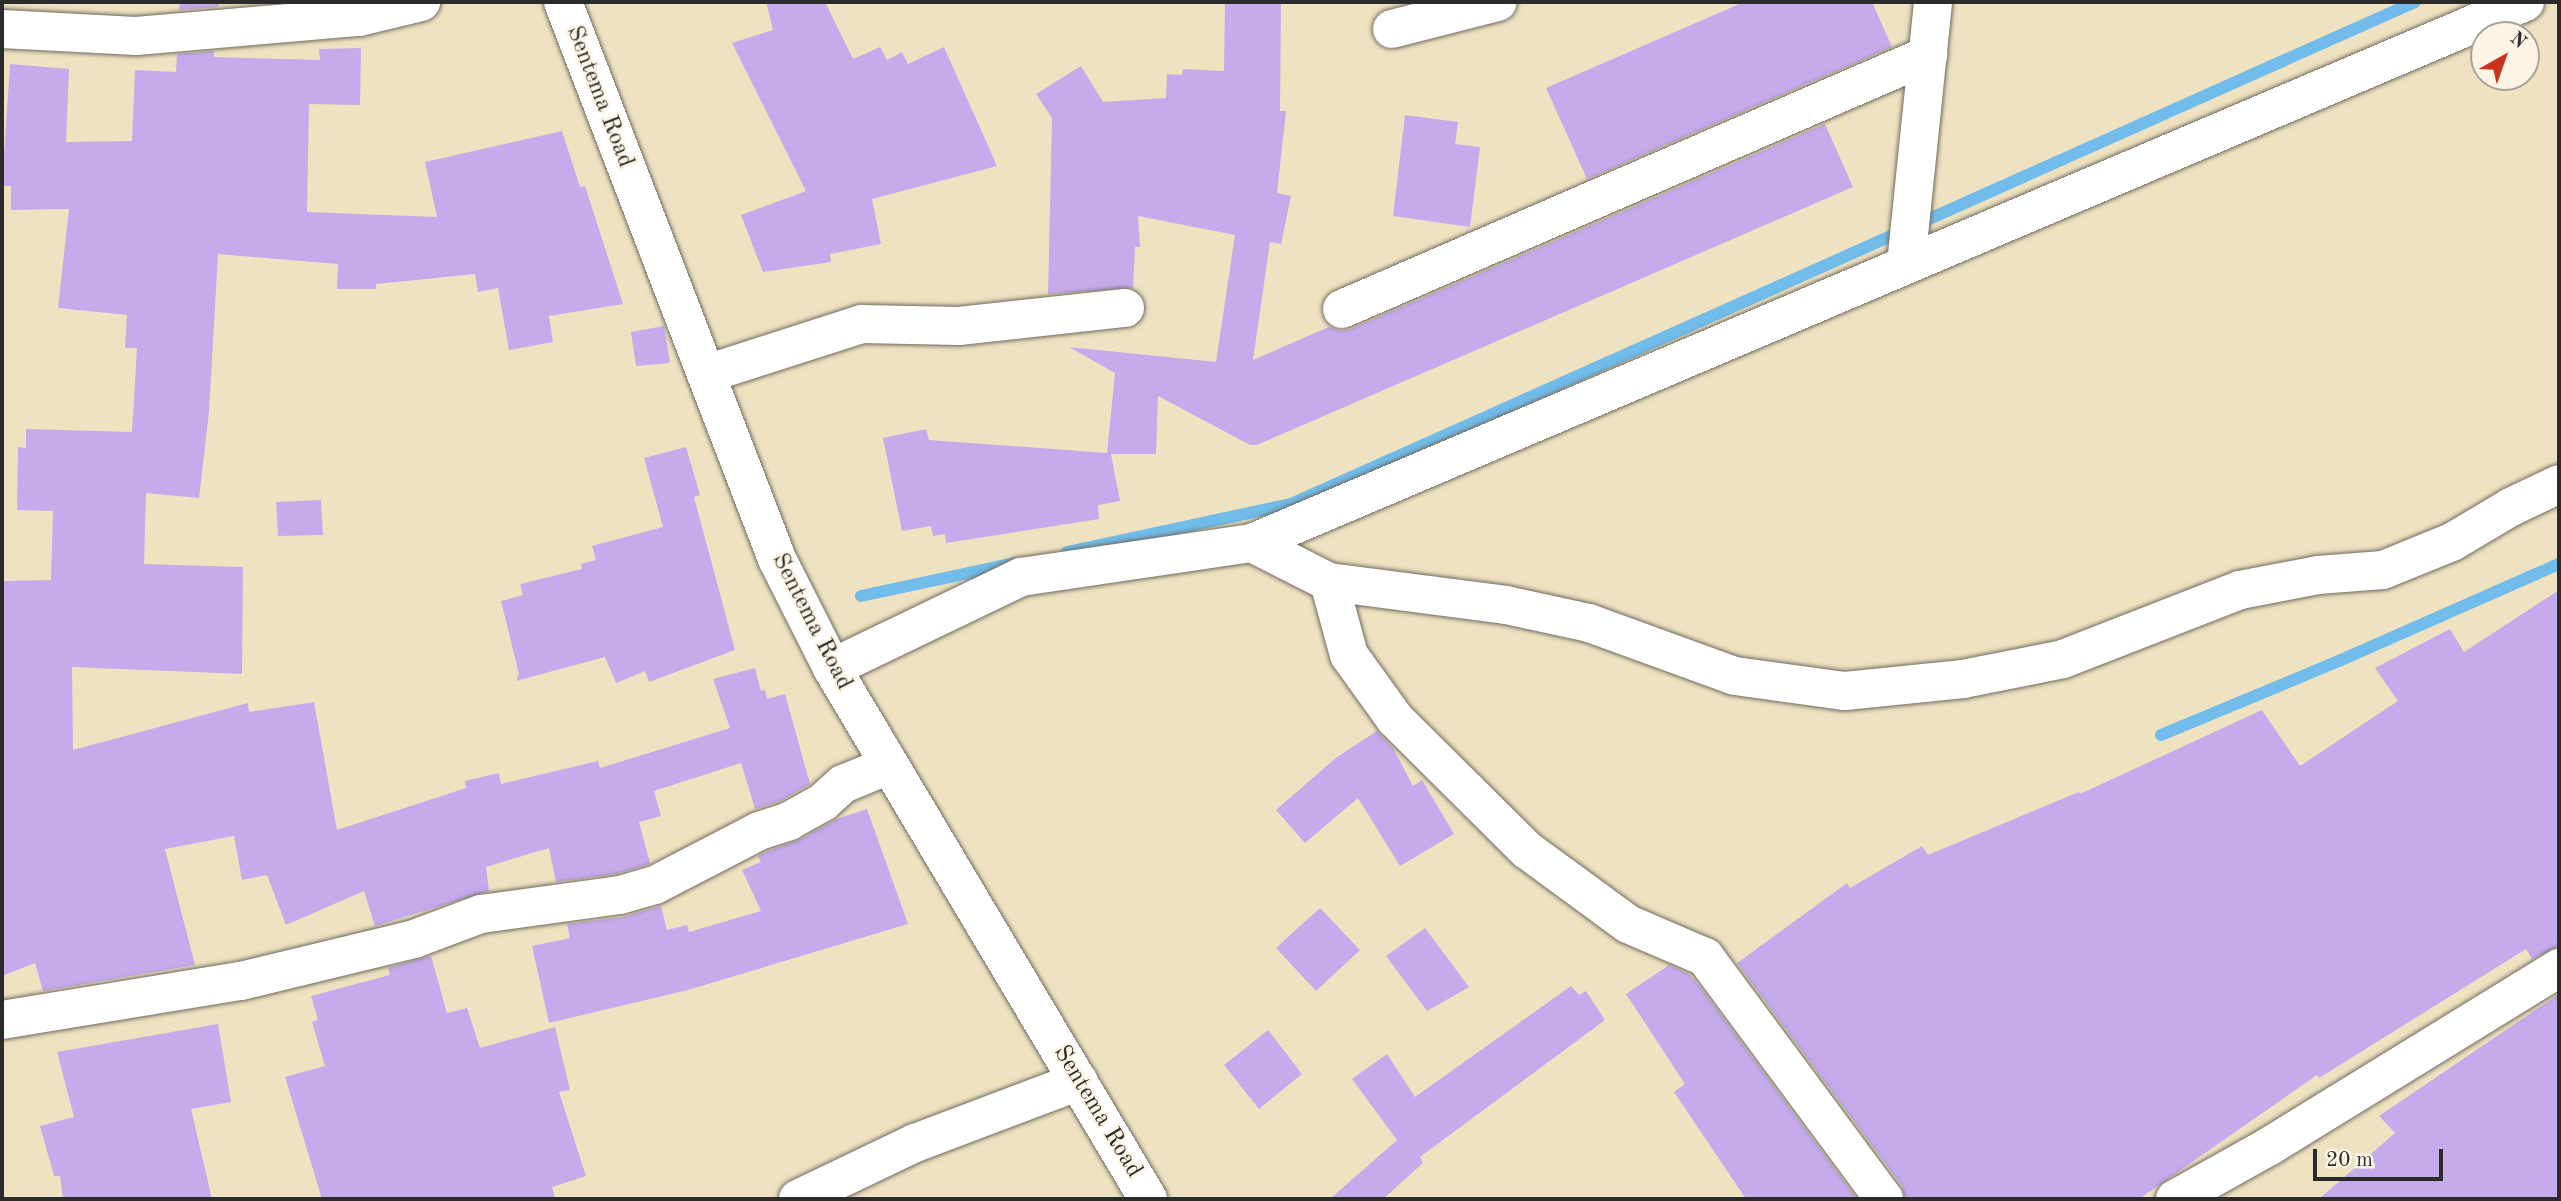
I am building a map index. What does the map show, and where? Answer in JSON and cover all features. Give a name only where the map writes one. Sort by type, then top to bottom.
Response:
[{"type":"street","points":[[2,29],[136,36],[359,17],[421,2]]},
{"type":"street","name":"Sentema Road","points":[[563,2],[776,559],[832,668],[1148,1199]]},
{"type":"street","points":[[1392,29],[1498,2]]},
{"type":"street","points":[[1907,250],[1933,2]]},
{"type":"street","points":[[832,668],[1021,576],[1252,543],[1907,250],[2525,2]]},
{"type":"street","points":[[1342,309],[1928,55]]},
{"type":"street","points":[[706,374],[862,324],[959,326],[1125,308]]},
{"type":"street","points":[[1252,543],[1329,582],[1517,607],[1589,623],[1735,676],[1844,691],[1963,679],[2063,659],[2240,590],[2318,575],[2383,570],[2452,542],[2511,507],[2559,484]]},
{"type":"street","points":[[1329,582],[1349,655],[1395,719],[1527,849],[1628,924],[1705,957],[1884,1199]]},
{"type":"street","points":[[2,1020],[241,981],[414,939],[481,914],[620,895],[655,885],[759,831],[789,821],[823,802],[843,784],[889,765]]},
{"type":"street","points":[[2175,1199],[2268,1147],[2559,968]]},
{"type":"street","points":[[798,1199],[915,1143],[1079,1081]]},
{"type":"building","points":[[180,2],[219,2],[218,7],[179,10]]},
{"type":"building","points":[[766,2],[825,2],[853,59],[880,47],[887,60],[902,52],[908,64],[944,47],[997,166],[872,199],[881,244],[830,254],[831,262],[763,272],[741,215],[806,191],[732,43],[773,30]]},
{"type":"building","points":[[1225,2],[1281,2],[1280,111],[1286,111],[1277,193],[1291,196],[1281,244],[1270,242],[1253,360],[1329,327],[1340,331],[1351,329],[1825,124],[1853,187],[1257,445],[1250,445],[1158,396],[1156,454],[1111,454],[1120,501],[1098,505],[1099,519],[946,543],[945,534],[933,536],[931,526],[902,531],[883,438],[926,429],[929,440],[1107,453],[1115,373],[1069,347],[1216,362],[1235,235],[1138,216],[1140,247],[1135,247],[1133,288],[1048,294],[1052,118],[1036,94],[1081,66],[1103,102],[1166,98],[1167,74],[1182,75],[1183,69],[1224,71]]},
{"type":"building","points":[[1744,2],[1872,2],[1892,47],[1587,179],[1546,88]]},
{"type":"building","points":[[361,48],[360,105],[309,104],[307,212],[437,217],[425,162],[562,131],[580,187],[585,186],[623,304],[549,316],[553,342],[509,350],[498,288],[478,292],[475,274],[376,284],[376,289],[337,289],[338,264],[218,254],[209,412],[199,498],[146,493],[144,564],[243,567],[242,674],[72,667],[73,750],[248,703],[249,712],[314,702],[337,830],[466,788],[465,781],[499,773],[501,784],[598,761],[600,768],[730,728],[713,679],[755,668],[761,691],[765,690],[767,699],[785,694],[810,784],[780,801],[755,809],[741,763],[654,791],[661,816],[639,822],[650,863],[647,865],[615,874],[556,882],[549,848],[486,867],[489,891],[375,926],[364,891],[286,925],[267,875],[242,880],[234,836],[165,849],[195,965],[43,991],[35,963],[2,976],[2,581],[51,580],[53,511],[17,510],[18,447],[26,448],[26,429],[132,432],[137,348],[125,348],[127,315],[58,308],[69,209],[11,210],[11,186],[2,186],[10,64],[69,69],[66,142],[132,141],[135,70],[176,72],[177,54],[214,51],[214,57],[320,60],[319,49]]},
{"type":"building","points":[[1405,115],[1458,122],[1455,144],[1480,147],[1470,227],[1393,216]]},
{"type":"building","points":[[664,326],[670,363],[636,366],[631,332]]},
{"type":"building","points":[[686,447],[700,495],[694,497],[735,650],[649,682],[645,671],[616,683],[605,657],[516,681],[519,674],[501,601],[523,595],[520,584],[582,569],[581,564],[596,560],[592,546],[663,527],[644,458]]},
{"type":"building","points":[[321,500],[323,535],[278,536],[276,502]]},
{"type":"building","points":[[2559,590],[2559,946],[2532,959],[2526,949],[2319,1078],[2317,1075],[2139,1199],[1905,1199],[1902,1186],[1737,963],[1847,883],[1850,888],[1922,846],[1928,855],[2079,792],[2080,794],[2262,710],[2300,766],[2398,701],[2375,668],[2450,629],[2464,652]]},
{"type":"building","points":[[1377,731],[1393,748],[1413,786],[1422,780],[1454,834],[1400,866],[1358,798],[1305,843],[1276,810],[1337,757]]},
{"type":"building","points":[[867,809],[908,924],[688,990],[549,1023],[532,946],[570,938],[567,924],[623,917],[661,906],[667,930],[687,925],[689,932],[761,911],[742,870],[761,862],[758,856],[768,851],[799,840],[837,819]]},
{"type":"building","points":[[1320,908],[1360,950],[1316,991],[1276,948]]},
{"type":"building","points":[[1425,928],[1469,987],[1427,1011],[1386,956]]},
{"type":"building","points":[[431,956],[447,1013],[467,1008],[480,1048],[555,1027],[570,1090],[559,1092],[586,1176],[552,1187],[555,1199],[322,1199],[285,1077],[325,1066],[312,1022],[318,1020],[311,996],[390,975],[388,968]]},
{"type":"building","points":[[1669,965],[1689,974],[1701,988],[1857,1199],[1746,1199],[1674,1092],[1685,1084],[1626,994]]},
{"type":"building","points":[[1571,986],[1579,995],[1586,991],[1605,1020],[1420,1157],[1423,1163],[1383,1199],[1330,1199],[1397,1140],[1352,1079],[1387,1054],[1415,1097]]},
{"type":"building","points":[[2559,994],[2559,1199],[2319,1199],[2395,1133],[2379,1116]]},
{"type":"building","points":[[218,1024],[231,1102],[191,1109],[212,1199],[63,1199],[60,1176],[54,1176],[40,1126],[74,1117],[57,1052]]},
{"type":"building","points":[[1268,1030],[1302,1074],[1259,1109],[1224,1065]]},
{"type":"waterway","points":[[1067,552],[1291,504],[2415,2]]},
{"type":"waterway","points":[[861,596],[1015,563]]},
{"type":"waterway","points":[[2161,735],[2341,660],[2559,564]]}]
